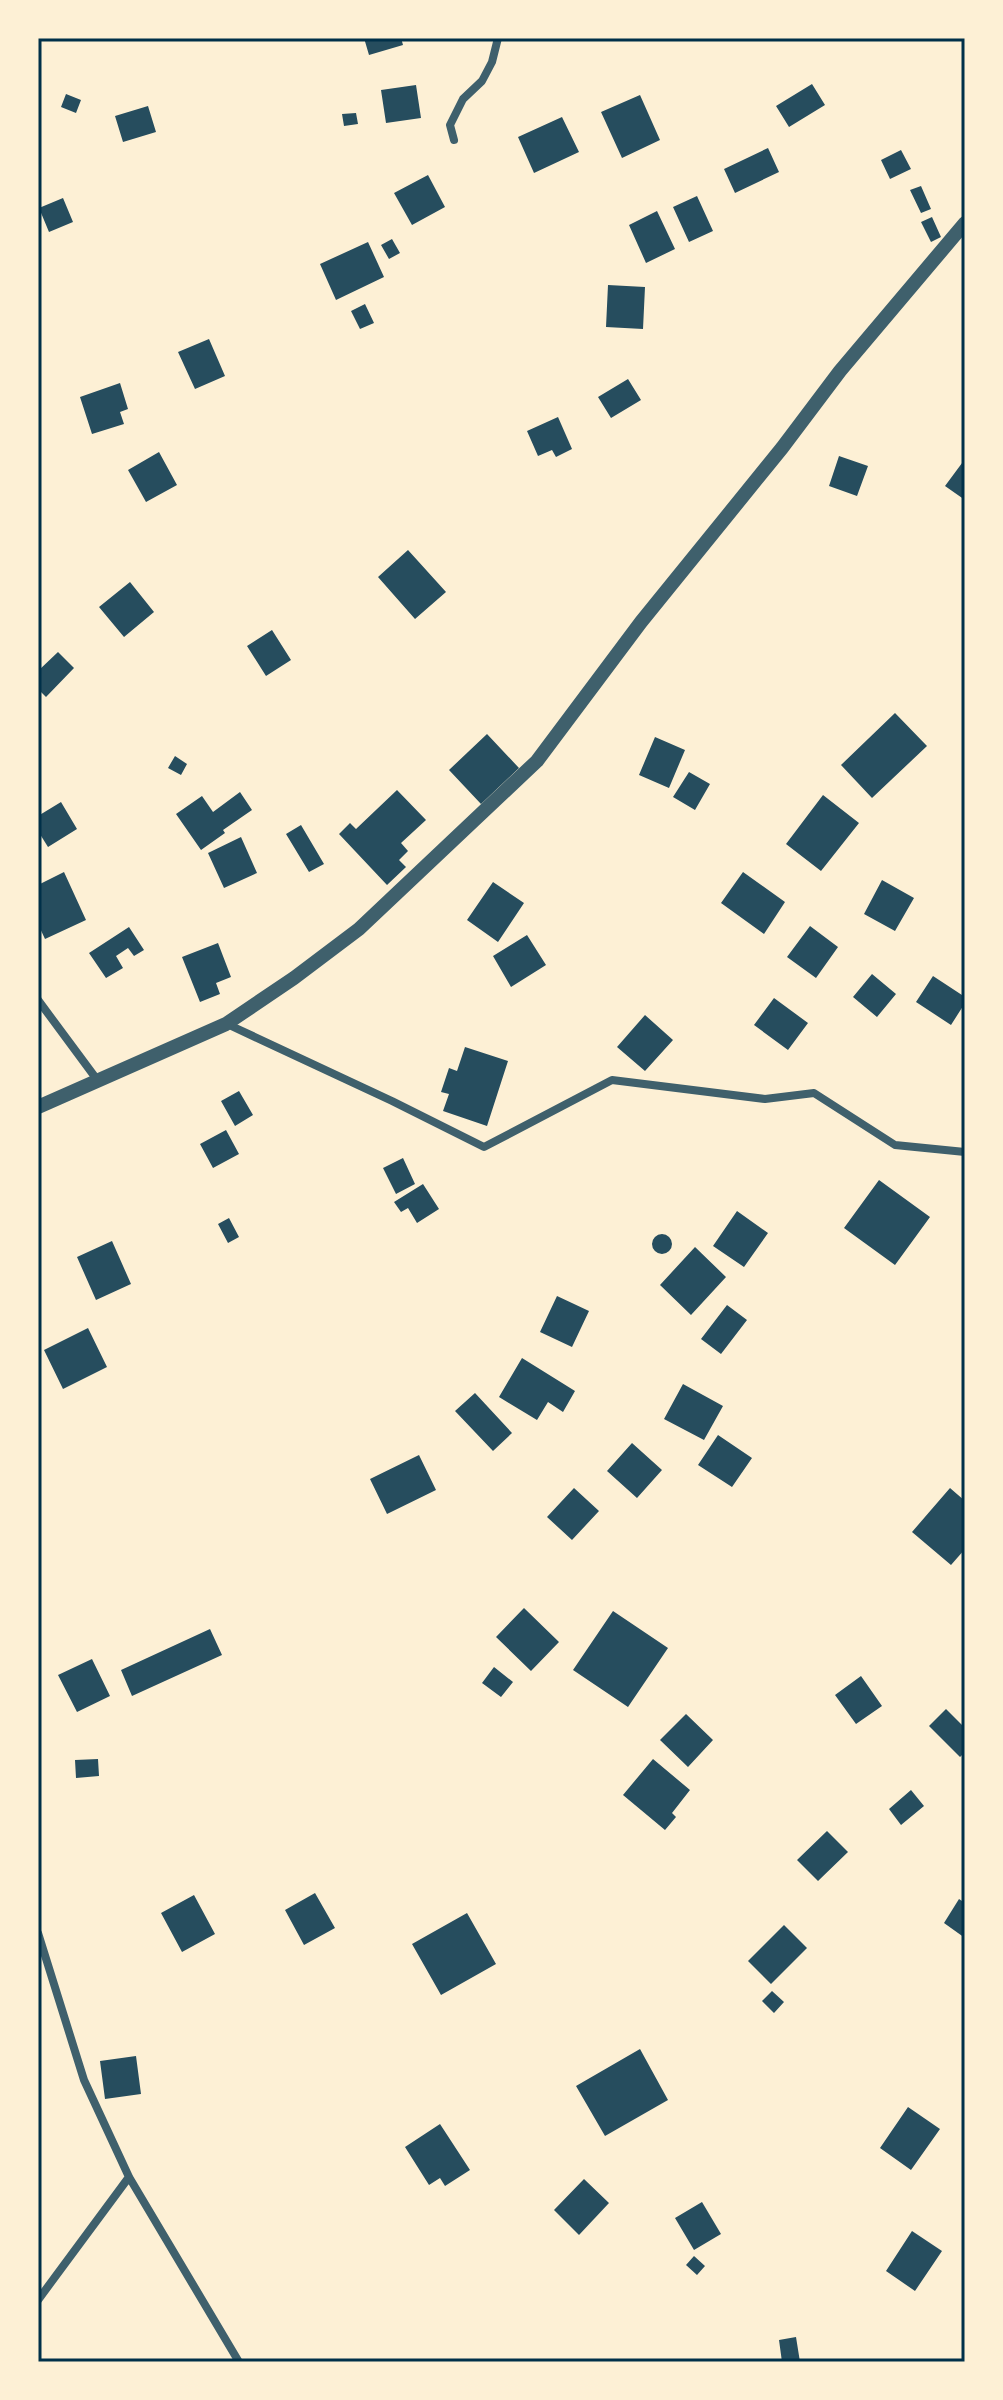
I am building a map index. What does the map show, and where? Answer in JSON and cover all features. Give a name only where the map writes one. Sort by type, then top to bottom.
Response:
[{"type":"street","points":[[454,140],[450,125],[463,99],[482,81],[492,62],[498,38]]},
{"type":"street","points":[[38,1107],[226,1024],[359,929],[537,761],[641,622],[840,371],[965,223]]},
{"type":"street","points":[[38,1000],[98,1081]]},
{"type":"street","points":[[226,1024],[484,1147],[612,1080],[765,1099],[814,1093],[895,1145],[965,1152]]},
{"type":"street","points":[[38,1933],[84,2080],[129,2177],[239,2362]]},
{"type":"street","points":[[38,2300],[129,2177]]},
{"type":"building","points":[[364,38],[401,38],[403,45],[369,55]]},
{"type":"building","points":[[812,84],[825,105],[789,127],[776,106]]},
{"type":"building","points":[[416,85],[421,118],[386,123],[381,90]]},
{"type":"building","points":[[66,94],[81,100],[76,113],[61,107]]},
{"type":"building","points":[[640,95],[660,140],[622,158],[601,112]]},
{"type":"building","points":[[148,106],[156,132],[123,142],[115,116]]},
{"type":"building","points":[[356,113],[358,124],[344,126],[342,114]]},
{"type":"building","points":[[562,117],[579,152],[534,173],[518,137]]},
{"type":"building","points":[[768,148],[779,172],[735,193],[724,169]]},
{"type":"building","points":[[901,150],[911,169],[890,179],[881,160]]},
{"type":"building","points":[[428,175],[445,207],[412,225],[394,193]]},
{"type":"building","points":[[921,186],[931,209],[921,213],[910,190]]},
{"type":"building","points":[[697,196],[713,231],[689,242],[673,207]]},
{"type":"building","points":[[63,198],[73,222],[49,232],[39,208]]},
{"type":"building","points":[[657,211],[675,249],[646,263],[629,225]]},
{"type":"building","points":[[932,217],[941,237],[931,242],[921,222]]},
{"type":"building","points":[[392,239],[400,253],[389,259],[381,245]]},
{"type":"building","points":[[368,242],[384,277],[336,300],[320,264]]},
{"type":"building","points":[[608,285],[645,287],[643,329],[606,327]]},
{"type":"building","points":[[365,304],[374,323],[360,329],[351,311]]},
{"type":"building","points":[[209,339],[225,376],[195,389],[178,352]]},
{"type":"building","points":[[628,379],[641,400],[611,418],[598,397]]},
{"type":"building","points":[[120,383],[128,409],[120,412],[124,424],[92,434],[80,397]]},
{"type":"building","points":[[558,417],[572,449],[556,457],[552,450],[538,456],[527,431]]},
{"type":"building","points":[[159,452],[177,485],[146,502],[128,470]]},
{"type":"building","points":[[839,456],[868,466],[857,496],[829,486]]},
{"type":"building","points":[[965,459],[965,500],[945,486]]},
{"type":"building","points":[[408,550],[446,592],[415,619],[378,577]]},
{"type":"building","points":[[130,582],[154,612],[124,637],[99,607]]},
{"type":"building","points":[[272,630],[291,660],[266,676],[247,646]]},
{"type":"building","points":[[58,652],[74,668],[46,697],[38,689],[38,671]]},
{"type":"building","points":[[895,713],[927,746],[872,798],[841,765]]},
{"type":"building","points":[[487,734],[519,768],[481,804],[449,770]]},
{"type":"building","points":[[655,737],[685,750],[669,788],[639,775]]},
{"type":"building","points":[[175,756],[187,764],[181,775],[168,768]]},
{"type":"building","points":[[689,772],[710,784],[695,810],[673,797]]},
{"type":"building","points":[[397,790],[426,820],[401,843],[408,851],[399,860],[406,867],[387,885],[339,834],[350,823],[356,829]]},
{"type":"building","points":[[240,792],[252,810],[201,850],[176,814],[202,796],[213,812]]},
{"type":"building","points":[[823,795],[859,823],[821,871],[786,844]]},
{"type":"building","points":[[61,802],[77,829],[48,847],[38,831],[38,816]]},
{"type":"building","points":[[301,825],[324,864],[309,872],[286,834]]},
{"type":"building","points":[[241,837],[257,873],[224,888],[208,853]]},
{"type":"building","points":[[64,872],[86,920],[45,939],[38,924],[38,885]]},
{"type":"building","points":[[743,872],[785,902],[764,934],[721,903]]},
{"type":"building","points":[[882,880],[914,898],[895,931],[864,914]]},
{"type":"building","points":[[493,882],[524,903],[498,942],[467,920]]},
{"type":"building","points":[[810,926],[838,947],[816,978],[787,957]]},
{"type":"building","points":[[129,927],[144,950],[134,956],[128,948],[116,956],[123,968],[106,978],[89,953]]},
{"type":"building","points":[[527,935],[546,965],[511,987],[493,956]]},
{"type":"building","points":[[218,943],[231,977],[216,983],[220,994],[200,1002],[182,957]]},
{"type":"building","points":[[872,974],[896,994],[877,1017],[853,997]]},
{"type":"building","points":[[933,976],[965,997],[965,1003],[951,1025],[916,1002]]},
{"type":"building","points":[[774,998],[808,1023],[788,1050],[754,1025]]},
{"type":"building","points":[[645,1015],[673,1040],[645,1071],[617,1047]]},
{"type":"building","points":[[465,1047],[508,1061],[487,1126],[443,1111],[449,1094],[441,1092],[449,1068],[457,1071]]},
{"type":"building","points":[[239,1091],[253,1115],[235,1126],[221,1101]]},
{"type":"building","points":[[226,1130],[239,1154],[213,1168],[200,1144]]},
{"type":"building","points":[[403,1158],[415,1184],[396,1194],[383,1168]]},
{"type":"building","points":[[879,1180],[930,1217],[895,1265],[844,1228]]},
{"type":"building","points":[[423,1184],[439,1209],[417,1223],[408,1208],[401,1212],[394,1202]]},
{"type":"building","points":[[737,1211],[768,1233],[744,1267],[713,1246]]},
{"type":"building","points":[[229,1218],[239,1237],[228,1243],[218,1224]]},
{"type":"building","points":[[658,1234],[666,1234],[672,1244],[666,1254],[658,1254],[652,1248],[652,1240]]},
{"type":"building","points":[[112,1241],[131,1284],[96,1300],[77,1257]]},
{"type":"building","points":[[695,1247],[726,1277],[691,1315],[660,1285]]},
{"type":"building","points":[[557,1296],[589,1311],[572,1347],[540,1332]]},
{"type":"building","points":[[727,1305],[747,1320],[721,1354],[701,1339]]},
{"type":"building","points":[[88,1328],[107,1367],[63,1389],[44,1350]]},
{"type":"building","points":[[522,1358],[575,1391],[563,1412],[548,1402],[537,1420],[499,1397]]},
{"type":"building","points":[[683,1384],[723,1406],[704,1440],[664,1419]]},
{"type":"building","points":[[475,1393],[512,1433],[493,1451],[455,1411]]},
{"type":"building","points":[[718,1435],[752,1458],[732,1487],[698,1465]]},
{"type":"building","points":[[632,1443],[662,1470],[637,1498],[607,1471]]},
{"type":"building","points":[[419,1455],[436,1490],[387,1514],[370,1479]]},
{"type":"building","points":[[574,1488],[599,1511],[572,1540],[547,1517]]},
{"type":"building","points":[[950,1488],[965,1501],[965,1549],[951,1565],[912,1532]]},
{"type":"building","points":[[524,1608],[559,1642],[531,1671],[496,1637]]},
{"type":"building","points":[[613,1611],[668,1648],[628,1707],[573,1670]]},
{"type":"building","points":[[210,1629],[222,1655],[132,1696],[121,1670]]},
{"type":"building","points":[[92,1659],[110,1696],[77,1712],[58,1675]]},
{"type":"building","points":[[494,1667],[513,1682],[501,1697],[482,1683]]},
{"type":"building","points":[[861,1676],[882,1706],[856,1724],[835,1695]]},
{"type":"building","points":[[946,1709],[965,1728],[965,1752],[960,1757],[929,1726]]},
{"type":"building","points":[[686,1714],[713,1740],[688,1767],[660,1740]]},
{"type":"building","points":[[98,1759],[99,1776],[76,1778],[75,1760]]},
{"type":"building","points":[[653,1759],[690,1790],[672,1813],[676,1817],[665,1830],[623,1795]]},
{"type":"building","points":[[911,1790],[924,1806],[901,1825],[889,1809]]},
{"type":"building","points":[[827,1831],[848,1852],[818,1881],[797,1860]]},
{"type":"building","points":[[315,1893],[335,1928],[304,1945],[285,1910]]},
{"type":"building","points":[[194,1895],[215,1934],[182,1952],[161,1913]]},
{"type":"building","points":[[959,1899],[965,1903],[965,1938],[944,1923]]},
{"type":"building","points":[[467,1913],[496,1964],[441,1995],[412,1944]]},
{"type":"building","points":[[784,1925],[807,1948],[771,1984],[748,1961]]},
{"type":"building","points":[[772,1991],[784,2002],[774,2013],[762,2001]]},
{"type":"building","points":[[640,2049],[668,2100],[605,2136],[576,2086]]},
{"type":"building","points":[[136,2056],[141,2094],[105,2099],[100,2061]]},
{"type":"building","points":[[908,2107],[940,2129],[911,2170],[880,2148]]},
{"type":"building","points":[[440,2124],[470,2170],[445,2186],[440,2178],[429,2185],[405,2147]]},
{"type":"building","points":[[584,2179],[609,2203],[579,2235],[554,2210]]},
{"type":"building","points":[[702,2202],[721,2234],[694,2250],[675,2218]]},
{"type":"building","points":[[912,2231],[942,2251],[915,2291],[886,2271]]},
{"type":"building","points":[[694,2256],[705,2266],[697,2275],[686,2265]]},
{"type":"building","points":[[796,2337],[800,2362],[782,2362],[779,2340]]}]
